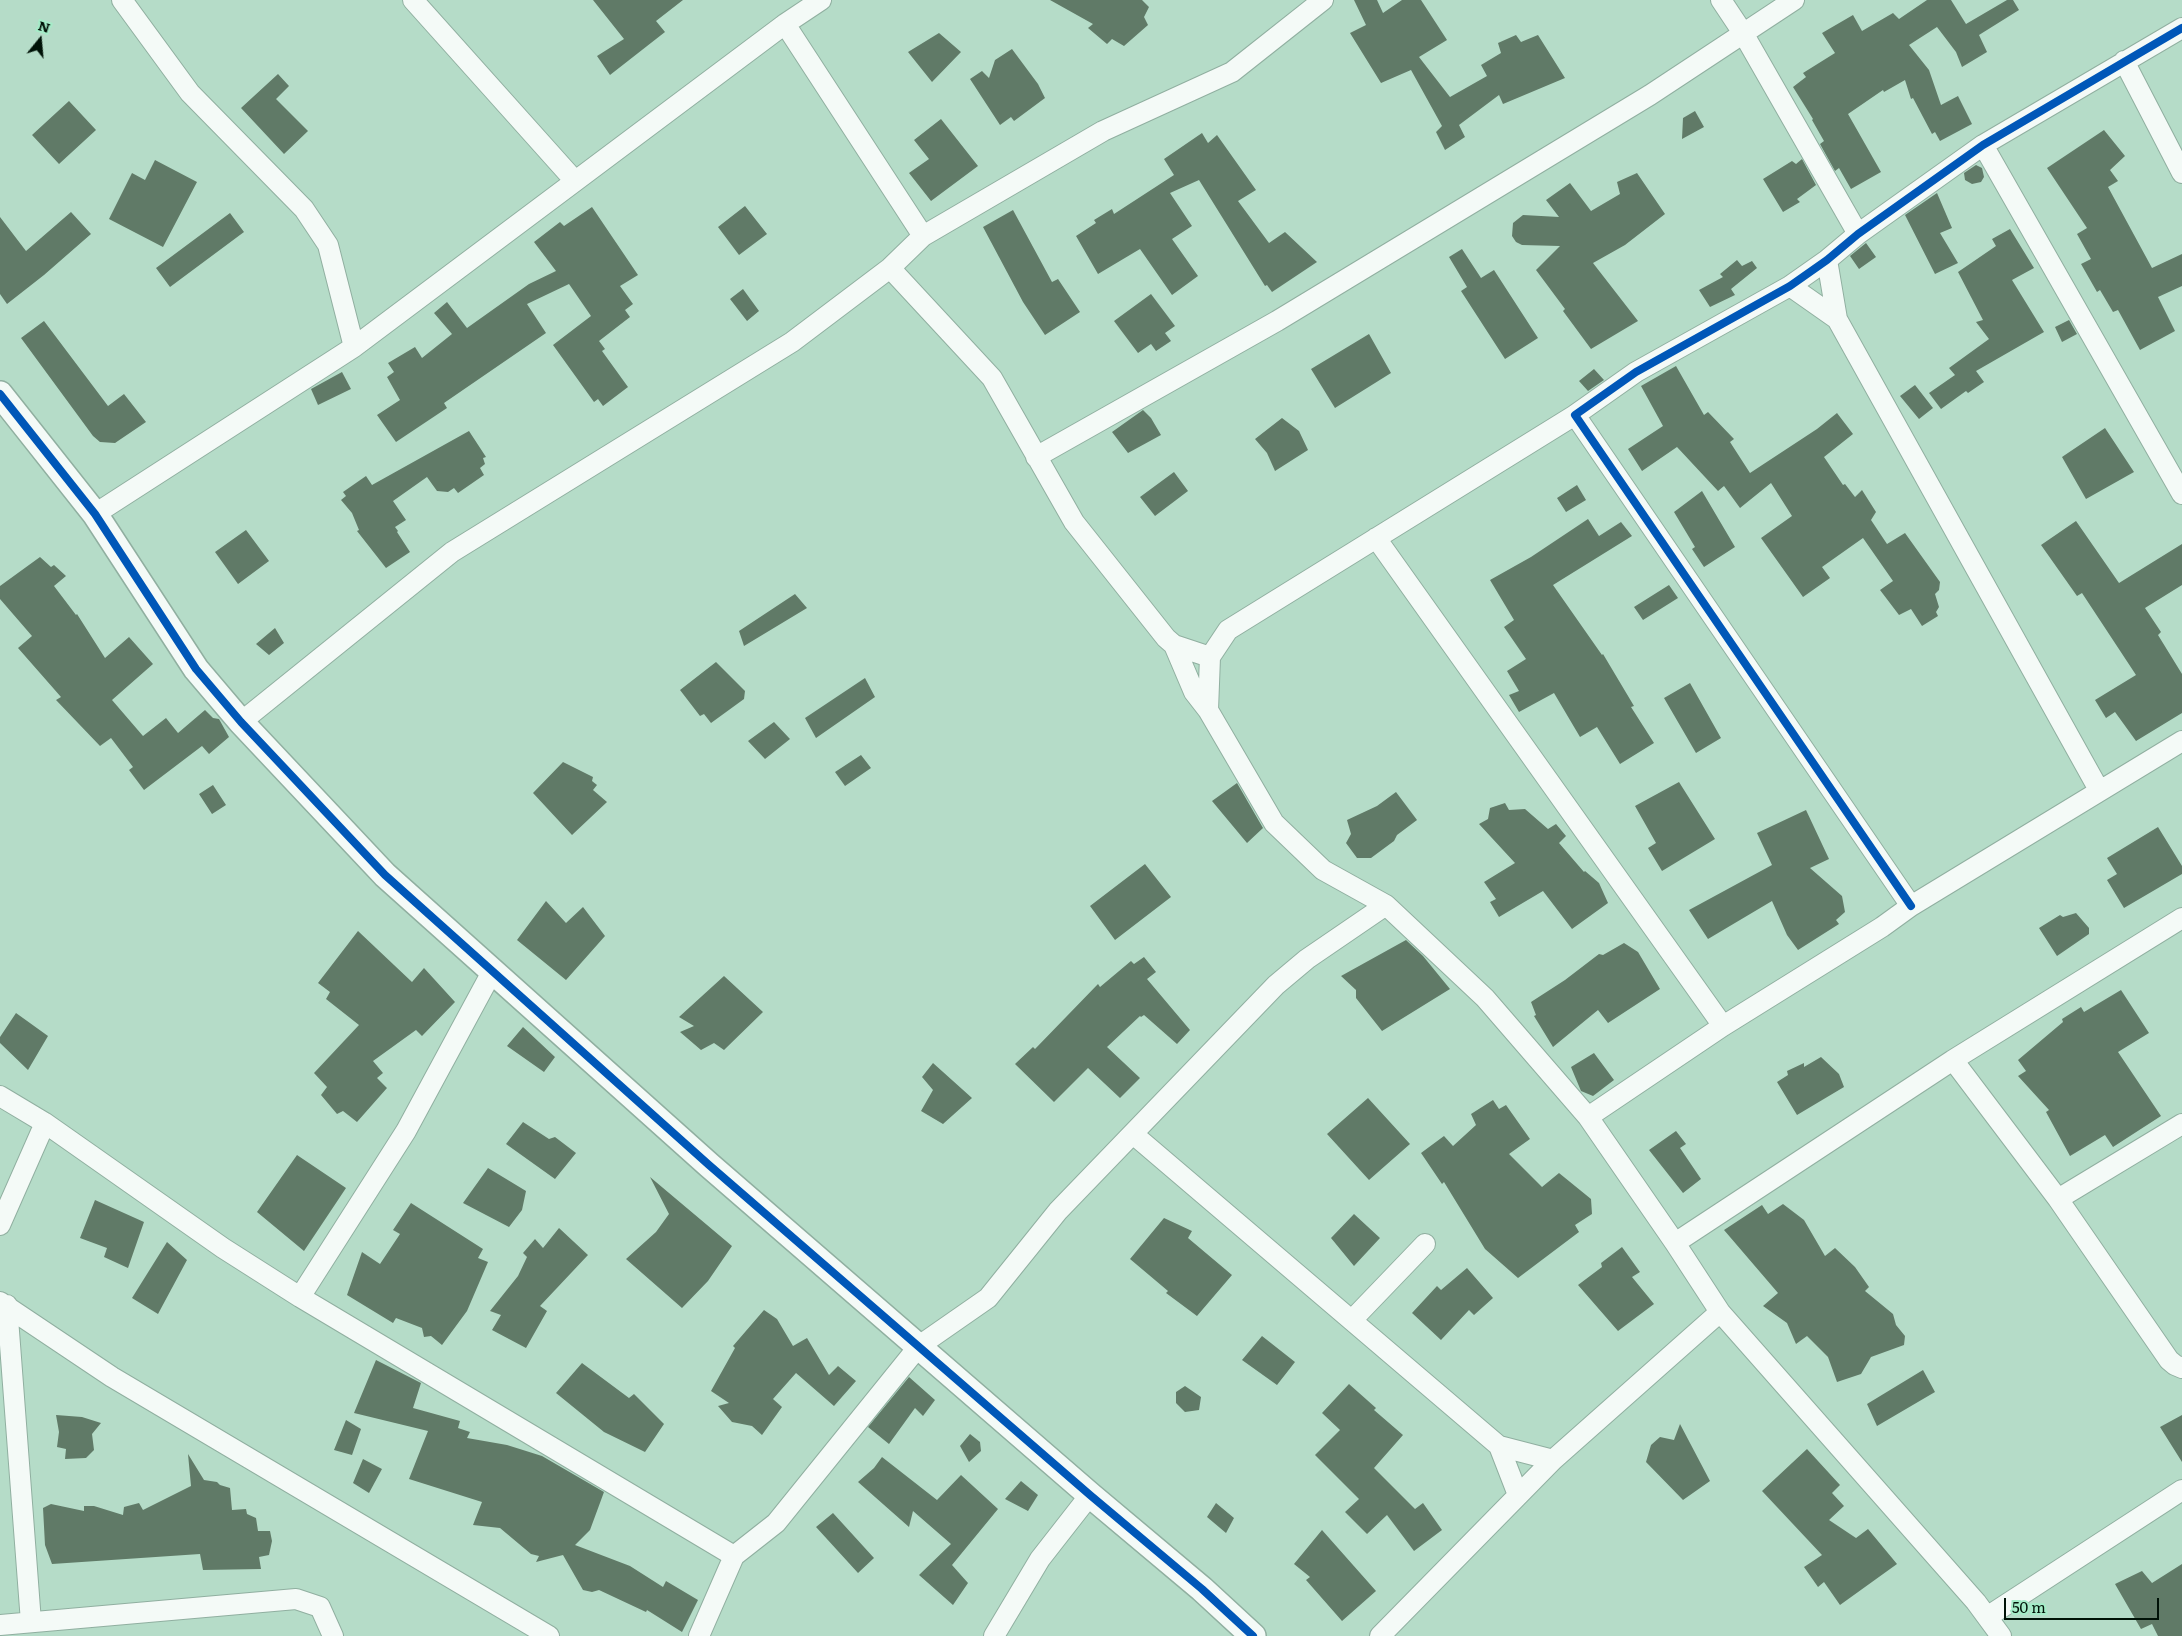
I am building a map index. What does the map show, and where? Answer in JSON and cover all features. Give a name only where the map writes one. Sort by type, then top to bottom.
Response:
[{"type":"street","points":[[122,0],[190,93],[304,209],[328,246],[354,347]]},
{"type":"street","points":[[413,0],[576,181]]},
{"type":"street","points":[[94,514],[354,347],[785,24],[821,0]]},
{"type":"street","points":[[241,722],[452,552],[792,342],[890,268],[923,236],[1103,131],[1232,72],[1323,0]]},
{"type":"street","points":[[1721,0],[1743,33],[1858,234]]},
{"type":"street","points":[[1036,457],[1277,321],[1650,94],[1794,0]]},
{"type":"street","points":[[785,24],[923,236]]},
{"type":"street","points":[[1208,710],[1210,657],[1228,630],[1575,416],[1636,372],[1790,286],[1827,260],[1858,234],[1983,145],[2182,28]]},
{"type":"street","points":[[2124,62],[2182,173]]},
{"type":"street","points":[[1983,145],[2182,494]]},
{"type":"street","points":[[1827,260],[1837,319],[2098,790]]},
{"type":"street","points":[[890,268],[992,378],[1074,522],[1166,638],[1174,645],[1210,657]]},
{"type":"street","points":[[1790,286],[1837,319]]},
{"type":"street","points":[[0,394],[94,514],[196,669],[241,722],[385,875],[709,1165],[1090,1495],[1202,1589],[1252,1636]]},
{"type":"street","points":[[1575,416],[1911,906]]},
{"type":"street","points":[[1376,538],[1724,1026]]},
{"type":"street","points":[[1174,645],[1194,692],[1208,710],[1274,823],[1323,870],[1386,906],[1485,998],[1588,1117],[1720,1312],[1976,1602],[2001,1636]]},
{"type":"street","points":[[1588,1117],[1724,1026],[1882,927],[1911,906],[2098,790],[2182,741]]},
{"type":"street","points":[[699,1636],[734,1556],[776,1523],[919,1346],[988,1298],[1058,1211],[1276,984],[1307,959],[1386,906]]},
{"type":"street","points":[[1675,1243],[1953,1060],[2182,918]]},
{"type":"street","points":[[300,1297],[406,1131],[493,970]]},
{"type":"street","points":[[1953,1060],[2058,1199],[2169,1360],[2175,1366],[2182,1368]]},
{"type":"street","points":[[0,1096],[45,1123],[223,1248],[300,1297],[734,1556]]},
{"type":"street","points":[[0,1225],[45,1123]]},
{"type":"street","points":[[2058,1199],[2182,1124]]},
{"type":"street","points":[[1133,1134],[1499,1446],[1553,1460]]},
{"type":"street","points":[[1352,1320],[1425,1244]]},
{"type":"street","points":[[3,1304],[31,1622]]},
{"type":"street","points":[[3,1304],[112,1377],[549,1636]]},
{"type":"street","points":[[1380,1636],[1553,1460],[1720,1312]]},
{"type":"street","points":[[1499,1446],[1518,1496]]},
{"type":"street","points":[[1987,1617],[2182,1490]]},
{"type":"street","points":[[994,1636],[1040,1560],[1090,1495]]},
{"type":"street","points":[[0,1625],[296,1599],[320,1607],[333,1636]]},
{"type":"building","points":[[593,0],[683,0],[656,21],[665,32],[610,75],[597,56],[624,39]]},
{"type":"building","points":[[1050,0],[1142,0],[1149,7],[1144,17],[1148,25],[1124,46],[1112,39],[1107,44],[1088,28],[1093,24]]},
{"type":"building","points":[[1354,0],[1377,0],[1383,13],[1402,0],[1421,0],[1447,40],[1419,57],[1450,97],[1487,76],[1481,65],[1501,53],[1498,43],[1516,35],[1521,42],[1538,35],[1565,78],[1503,104],[1499,95],[1459,125],[1465,137],[1445,150],[1436,132],[1442,126],[1411,70],[1381,83],[1350,33],[1366,25]]},
{"type":"building","points":[[1927,0],[1951,0],[1966,24],[2007,0],[2013,0],[2019,10],[1979,35],[1987,52],[1962,67],[1956,52],[1937,27],[1909,45],[1929,70],[1941,105],[1958,96],[1972,124],[1940,141],[1935,132],[1932,134],[1913,98],[1911,99],[1905,80],[1884,92],[1883,90],[1848,114],[1881,172],[1851,189],[1839,168],[1835,171],[1820,144],[1824,141],[1813,119],[1793,87],[1806,77],[1803,73],[1835,53],[1822,33],[1853,15],[1862,31],[1893,13],[1899,19]]},
{"type":"building","points":[[939,33],[961,52],[932,82],[908,52]]},
{"type":"building","points":[[1012,49],[1038,84],[1045,98],[1014,121],[1011,117],[1000,125],[970,79],[982,71],[989,78],[995,60]]},
{"type":"building","points":[[278,74],[289,86],[276,99],[308,131],[284,154],[241,108]]},
{"type":"building","points":[[69,101],[96,130],[59,164],[32,135]]},
{"type":"building","points":[[1695,111],[1704,127],[1682,139],[1683,118]]},
{"type":"building","points":[[941,119],[978,166],[931,201],[909,173],[929,159],[914,140]]},
{"type":"building","points":[[2104,130],[2125,156],[2110,170],[2118,181],[2108,187],[2152,268],[2182,254],[2182,286],[2158,297],[2175,331],[2140,350],[2118,310],[2113,312],[2100,290],[2097,292],[2081,264],[2091,259],[2077,234],[2087,228],[2047,168]]},
{"type":"building","points":[[1202,133],[1208,143],[1217,135],[1256,190],[1238,201],[1269,243],[1285,232],[1317,262],[1272,292],[1267,285],[1265,286],[1199,180],[1170,193],[1192,226],[1172,239],[1198,276],[1172,295],[1140,249],[1098,274],[1076,236],[1096,223],[1094,220],[1112,209],[1114,214],[1174,175],[1164,159]]},
{"type":"building","points":[[1802,159],[1816,185],[1797,199],[1800,202],[1783,212],[1763,179],[1792,161],[1796,164]]},
{"type":"building","points":[[155,160],[197,182],[163,247],[109,219],[132,173],[145,180]]},
{"type":"building","points":[[1976,165],[1982,168],[1984,177],[1981,182],[1972,184],[1965,180],[1964,173]]},
{"type":"building","points":[[1637,173],[1665,214],[1625,245],[1593,263],[1638,321],[1591,349],[1563,311],[1565,309],[1536,270],[1560,246],[1522,245],[1516,242],[1512,236],[1513,223],[1523,215],[1559,217],[1546,200],[1570,183],[1591,211],[1620,194],[1617,182]]},
{"type":"building","points":[[1937,193],[1952,228],[1940,233],[1958,263],[1935,274],[1905,215]]},
{"type":"building","points":[[745,206],[767,234],[739,255],[718,227]]},
{"type":"building","points":[[592,207],[638,275],[620,286],[633,304],[625,310],[630,317],[599,341],[605,349],[602,351],[628,387],[603,406],[598,399],[594,402],[553,345],[591,316],[569,284],[527,304],[546,333],[444,403],[447,408],[396,442],[377,415],[400,400],[387,377],[394,372],[388,363],[415,347],[422,358],[452,334],[434,313],[447,302],[467,328],[529,284],[556,271],[534,242],[560,222],[564,226]]},
{"type":"building","points":[[1013,210],[1052,282],[1058,279],[1080,312],[1045,335],[1023,302],[983,227]]},
{"type":"building","points":[[71,212],[91,234],[7,304],[0,294],[0,217],[26,251]]},
{"type":"building","points":[[230,213],[244,232],[170,287],[156,268]]},
{"type":"building","points":[[2010,229],[2034,268],[2012,280],[2044,332],[1976,371],[1984,382],[1968,393],[1966,391],[1941,409],[1929,393],[1955,375],[1949,368],[1989,339],[1976,322],[1983,320],[1958,272],[1996,246],[1992,239]]},
{"type":"building","points":[[1866,243],[1876,257],[1859,269],[1850,256]]},
{"type":"building","points":[[1462,249],[1481,278],[1494,270],[1538,338],[1505,359],[1461,291],[1467,287],[1449,257]]},
{"type":"building","points":[[1737,260],[1742,266],[1752,261],[1757,268],[1731,289],[1735,295],[1710,307],[1699,290],[1723,277],[1720,274]]},
{"type":"building","points":[[743,289],[759,311],[747,321],[730,299]]},
{"type":"building","points":[[1151,294],[1175,326],[1165,333],[1171,341],[1156,351],[1151,344],[1138,353],[1114,321]]},
{"type":"building","points":[[2069,320],[2077,334],[2062,342],[2055,327]]},
{"type":"building","points":[[44,321],[108,406],[124,394],[146,422],[115,443],[100,442],[93,436],[21,338]]},
{"type":"building","points":[[1369,334],[1391,373],[1335,408],[1311,369]]},
{"type":"building","points":[[1676,366],[1704,415],[1708,412],[1734,439],[1730,442],[1750,473],[1817,429],[1837,413],[1853,434],[1824,457],[1843,485],[1845,484],[1855,497],[1862,490],[1876,512],[1871,520],[1887,544],[1905,533],[1940,582],[1939,590],[1935,594],[1939,607],[1936,612],[1938,616],[1922,626],[1911,609],[1899,615],[1880,590],[1893,581],[1863,538],[1822,567],[1830,578],[1803,597],[1761,538],[1792,516],[1771,483],[1740,508],[1724,486],[1718,491],[1677,447],[1642,471],[1628,449],[1663,426],[1641,386]]},
{"type":"building","points":[[1594,369],[1604,380],[1588,391],[1579,381]]},
{"type":"building","points":[[342,372],[351,389],[318,405],[311,389]]},
{"type":"building","points":[[1915,385],[1933,408],[1919,419],[1900,396]]},
{"type":"building","points":[[1143,410],[1151,418],[1161,435],[1128,453],[1112,432]]},
{"type":"building","points":[[1282,418],[1299,431],[1308,450],[1275,471],[1267,453],[1255,439]]},
{"type":"building","points":[[2105,428],[2134,472],[2086,499],[2062,457]]},
{"type":"building","points":[[469,431],[486,457],[483,458],[485,464],[480,468],[484,475],[458,493],[454,488],[448,492],[437,491],[427,477],[393,501],[406,520],[395,527],[410,552],[386,568],[357,531],[359,530],[352,513],[341,500],[346,496],[343,492],[366,476],[372,485]]},
{"type":"building","points":[[1174,472],[1188,491],[1155,516],[1140,497]]},
{"type":"building","points":[[1577,485],[1586,500],[1566,512],[1557,498]]},
{"type":"building","points":[[1702,491],[1735,547],[1704,567],[1692,549],[1695,547],[1674,512]]},
{"type":"building","points":[[1588,519],[1599,536],[1621,522],[1632,536],[1553,585],[1603,654],[1634,706],[1631,707],[1654,743],[1620,764],[1597,727],[1580,737],[1554,693],[1519,712],[1509,695],[1519,691],[1507,671],[1526,659],[1504,627],[1514,620],[1490,580],[1531,557]]},
{"type":"building","points":[[2076,521],[2119,583],[2182,544],[2182,585],[2145,608],[2161,632],[2158,635],[2182,674],[2182,713],[2136,741],[2115,712],[2106,718],[2095,700],[2136,675],[2082,593],[2077,596],[2041,545]]},
{"type":"building","points":[[246,530],[269,561],[238,584],[215,552]]},
{"type":"building","points":[[40,557],[51,567],[54,565],[66,576],[54,586],[77,614],[105,658],[129,637],[153,664],[112,700],[143,736],[166,718],[178,733],[205,710],[213,718],[219,719],[229,737],[209,754],[202,746],[144,790],[129,770],[133,767],[111,738],[100,746],[56,700],[61,697],[18,648],[32,636],[0,599],[0,586]]},
{"type":"building","points":[[1669,585],[1678,598],[1643,620],[1634,607]]},
{"type":"building","points":[[795,594],[807,608],[744,646],[739,631]]},
{"type":"building","points":[[275,628],[284,643],[269,655],[256,644]]},
{"type":"building","points":[[716,662],[745,691],[744,699],[711,723],[704,714],[700,716],[680,690]]},
{"type":"building","points":[[865,678],[875,697],[816,738],[805,718]]},
{"type":"building","points":[[1690,683],[1721,738],[1696,753],[1664,698]]},
{"type":"building","points":[[774,722],[790,739],[765,759],[748,741]]},
{"type":"building","points":[[861,755],[871,768],[845,786],[835,772]]},
{"type":"building","points":[[563,762],[593,777],[592,781],[597,785],[593,790],[607,802],[572,835],[533,793]]},
{"type":"building","points":[[1679,782],[1715,839],[1662,871],[1648,848],[1656,843],[1635,806]]},
{"type":"building","points":[[1237,783],[1263,828],[1247,843],[1212,801]]},
{"type":"building","points":[[213,785],[226,805],[212,814],[199,794]]},
{"type":"building","points":[[1396,792],[1417,820],[1397,835],[1394,841],[1371,858],[1357,858],[1346,843],[1351,834],[1347,820],[1377,806]]},
{"type":"building","points":[[1505,803],[1509,810],[1525,809],[1548,829],[1556,824],[1566,836],[1559,843],[1584,872],[1599,883],[1608,903],[1572,929],[1543,891],[1499,917],[1490,902],[1496,899],[1484,882],[1515,863],[1479,824],[1488,819],[1490,808]]},
{"type":"building","points":[[1806,810],[1829,859],[1810,868],[1842,896],[1845,912],[1836,920],[1839,924],[1798,950],[1787,935],[1772,901],[1708,939],[1689,910],[1772,865],[1757,833]]},
{"type":"building","points":[[2158,827],[2182,866],[2182,874],[2124,908],[2107,880],[2117,874],[2107,858]]},
{"type":"building","points":[[1145,864],[1171,897],[1115,940],[1090,906]]},
{"type":"building","points":[[546,901],[566,923],[583,907],[605,936],[566,980],[517,940]]},
{"type":"building","points":[[2076,913],[2089,928],[2089,934],[2057,956],[2039,928],[2060,915],[2063,917]]},
{"type":"building","points":[[358,931],[412,982],[424,968],[455,1002],[422,1036],[416,1030],[373,1061],[383,1073],[377,1078],[387,1088],[357,1122],[343,1111],[337,1114],[321,1095],[327,1087],[314,1073],[359,1025],[326,999],[330,992],[318,983]]},
{"type":"building","points":[[1406,940],[1423,956],[1450,989],[1382,1031],[1356,998],[1356,990],[1341,976]]},
{"type":"building","points":[[1624,943],[1638,952],[1660,989],[1608,1023],[1598,1010],[1553,1047],[1534,1016],[1536,1015],[1531,1002],[1565,980],[1599,954],[1603,955]]},
{"type":"building","points":[[1144,957],[1156,972],[1147,979],[1190,1030],[1177,1044],[1144,1015],[1140,1016],[1107,1047],[1140,1078],[1120,1098],[1088,1068],[1054,1102],[1015,1064],[1033,1047],[1035,1049],[1098,984],[1100,987],[1131,961],[1134,964]]},
{"type":"building","points":[[724,976],[763,1012],[724,1050],[714,1043],[701,1050],[680,1032],[694,1026],[679,1017]]},
{"type":"building","points":[[2121,990],[2149,1033],[2118,1052],[2161,1116],[2113,1147],[2105,1135],[2070,1156],[2046,1112],[2049,1110],[2018,1076],[2026,1071],[2018,1060],[2063,1022],[2062,1019],[2081,1007],[2084,1012]]},
{"type":"building","points":[[16,1013],[48,1036],[28,1070],[0,1043],[0,1037]]},
{"type":"building","points":[[523,1027],[555,1057],[544,1072],[507,1046]]},
{"type":"building","points":[[1594,1053],[1614,1080],[1593,1096],[1581,1091],[1571,1067]]},
{"type":"building","points":[[1821,1057],[1839,1074],[1844,1087],[1797,1115],[1777,1082],[1788,1075],[1787,1071],[1804,1063],[1804,1067]]},
{"type":"building","points":[[933,1063],[972,1098],[943,1124],[921,1111],[933,1090],[922,1077]]},
{"type":"building","points":[[1368,1098],[1410,1144],[1369,1180],[1327,1134]]},
{"type":"building","points":[[1493,1100],[1499,1109],[1506,1105],[1530,1139],[1509,1154],[1542,1187],[1559,1173],[1591,1199],[1592,1214],[1575,1225],[1579,1232],[1518,1278],[1485,1249],[1444,1182],[1442,1184],[1421,1153],[1444,1136],[1453,1146],[1476,1125],[1471,1114]]},
{"type":"building","points":[[523,1122],[549,1139],[555,1137],[576,1153],[555,1179],[506,1144]]},
{"type":"building","points":[[1676,1131],[1686,1144],[1680,1148],[1701,1179],[1683,1193],[1649,1150]]},
{"type":"building","points":[[297,1155],[346,1188],[304,1251],[257,1212]]},
{"type":"building","points":[[488,1168],[526,1191],[522,1210],[509,1227],[463,1203]]},
{"type":"building","points":[[650,1177],[732,1246],[708,1281],[682,1308],[626,1259],[656,1232],[669,1214]]},
{"type":"building","points":[[95,1200],[144,1222],[128,1268],[104,1257],[107,1248],[80,1238]]},
{"type":"building","points":[[411,1203],[483,1249],[478,1258],[488,1262],[467,1311],[442,1345],[431,1336],[424,1337],[422,1328],[396,1318],[393,1323],[347,1295],[362,1252],[380,1264],[400,1234],[393,1230]]},
{"type":"building","points":[[1783,1204],[1804,1220],[1825,1256],[1835,1248],[1855,1267],[1869,1287],[1865,1291],[1893,1314],[1896,1325],[1905,1336],[1904,1345],[1871,1357],[1861,1374],[1837,1382],[1828,1357],[1807,1336],[1796,1344],[1787,1323],[1763,1306],[1778,1293],[1724,1230],[1762,1205],[1768,1214]]},
{"type":"building","points":[[1354,1214],[1380,1238],[1354,1266],[1331,1238]]},
{"type":"building","points":[[1164,1218],[1192,1231],[1188,1238],[1232,1275],[1197,1316],[1166,1293],[1168,1291],[1130,1259]]},
{"type":"building","points":[[559,1228],[588,1255],[540,1306],[547,1311],[526,1348],[492,1330],[501,1315],[490,1311],[518,1276],[527,1257],[523,1253],[535,1239],[543,1248]]},
{"type":"building","points":[[167,1242],[187,1260],[158,1314],[132,1298]]},
{"type":"building","points":[[1622,1247],[1640,1272],[1632,1277],[1654,1304],[1618,1331],[1578,1285],[1602,1267],[1601,1263]]},
{"type":"building","points":[[1467,1268],[1493,1298],[1474,1315],[1469,1310],[1441,1340],[1412,1313],[1437,1286],[1441,1290]]},
{"type":"building","points":[[764,1310],[777,1319],[793,1346],[807,1338],[829,1375],[838,1366],[856,1381],[834,1406],[796,1373],[773,1399],[782,1407],[762,1435],[752,1426],[732,1422],[718,1406],[729,1403],[711,1391],[735,1348],[733,1346]]},
{"type":"building","points":[[1262,1336],[1295,1362],[1277,1385],[1242,1360]]},
{"type":"building","points":[[376,1360],[421,1383],[413,1408],[460,1421],[458,1428],[470,1432],[467,1438],[507,1445],[542,1456],[604,1492],[590,1530],[575,1545],[630,1566],[663,1587],[666,1581],[698,1600],[682,1632],[647,1610],[646,1612],[599,1590],[592,1592],[583,1590],[563,1555],[536,1562],[539,1556],[531,1554],[500,1528],[473,1525],[482,1502],[409,1479],[428,1431],[354,1413]]},
{"type":"building","points":[[582,1363],[629,1398],[634,1394],[664,1424],[645,1452],[604,1432],[556,1393]]},
{"type":"building","points":[[1923,1370],[1935,1392],[1877,1426],[1867,1404]]},
{"type":"building","points":[[909,1377],[935,1400],[923,1416],[915,1408],[889,1444],[868,1427]]},
{"type":"building","points":[[1349,1384],[1376,1408],[1374,1410],[1403,1435],[1374,1468],[1415,1509],[1423,1503],[1442,1530],[1414,1551],[1387,1515],[1367,1534],[1345,1512],[1359,1499],[1315,1455],[1340,1430],[1322,1413]]},
{"type":"building","points":[[1185,1386],[1201,1397],[1199,1410],[1185,1412],[1176,1403],[1176,1392]]},
{"type":"building","points":[[56,1415],[82,1417],[101,1423],[92,1434],[94,1450],[86,1458],[65,1459],[66,1449],[57,1447],[59,1432]]},
{"type":"building","points":[[2182,1415],[2182,1462],[2160,1427]]},
{"type":"building","points":[[346,1420],[361,1429],[352,1455],[334,1450]]},
{"type":"building","points":[[1680,1424],[1710,1481],[1683,1500],[1646,1462],[1651,1445],[1660,1437],[1674,1440]]},
{"type":"building","points":[[970,1434],[980,1442],[981,1451],[969,1462],[960,1446]]},
{"type":"building","points":[[1807,1449],[1840,1485],[1832,1493],[1844,1506],[1829,1520],[1856,1538],[1868,1529],[1897,1564],[1840,1605],[1824,1582],[1818,1587],[1804,1567],[1822,1555],[1762,1491]]},
{"type":"building","points":[[188,1454],[204,1480],[217,1482],[230,1488],[232,1510],[246,1509],[247,1514],[256,1518],[258,1531],[270,1531],[272,1541],[269,1555],[259,1557],[261,1569],[203,1570],[200,1554],[52,1564],[45,1545],[43,1508],[51,1504],[84,1511],[84,1506],[94,1506],[123,1515],[124,1507],[139,1503],[143,1510],[191,1486]]},
{"type":"building","points":[[882,1457],[937,1500],[961,1475],[998,1509],[952,1565],[968,1583],[953,1605],[919,1575],[951,1544],[913,1511],[909,1527],[858,1482],[874,1468]]},
{"type":"building","points":[[363,1459],[382,1469],[369,1493],[353,1483]]},
{"type":"building","points":[[1021,1481],[1038,1495],[1028,1511],[1005,1499]]},
{"type":"building","points":[[1216,1503],[1234,1518],[1226,1533],[1207,1517]]},
{"type":"building","points":[[833,1513],[874,1558],[858,1573],[816,1527]]},
{"type":"building","points":[[1322,1530],[1376,1591],[1342,1621],[1306,1580],[1310,1577],[1294,1564]]},
{"type":"building","points":[[2182,1564],[2182,1636],[2158,1636],[2152,1624],[2141,1629],[2115,1584],[2142,1571],[2152,1583]]},
{"type":"cycle path","points":[[1911,906],[1575,415],[1636,372],[1790,286],[1827,260],[1858,234],[1983,145],[2182,28]]},
{"type":"cycle path","points":[[0,394],[95,514],[196,669],[241,722],[385,875],[709,1165],[1090,1495],[1202,1589],[1253,1636]]}]
